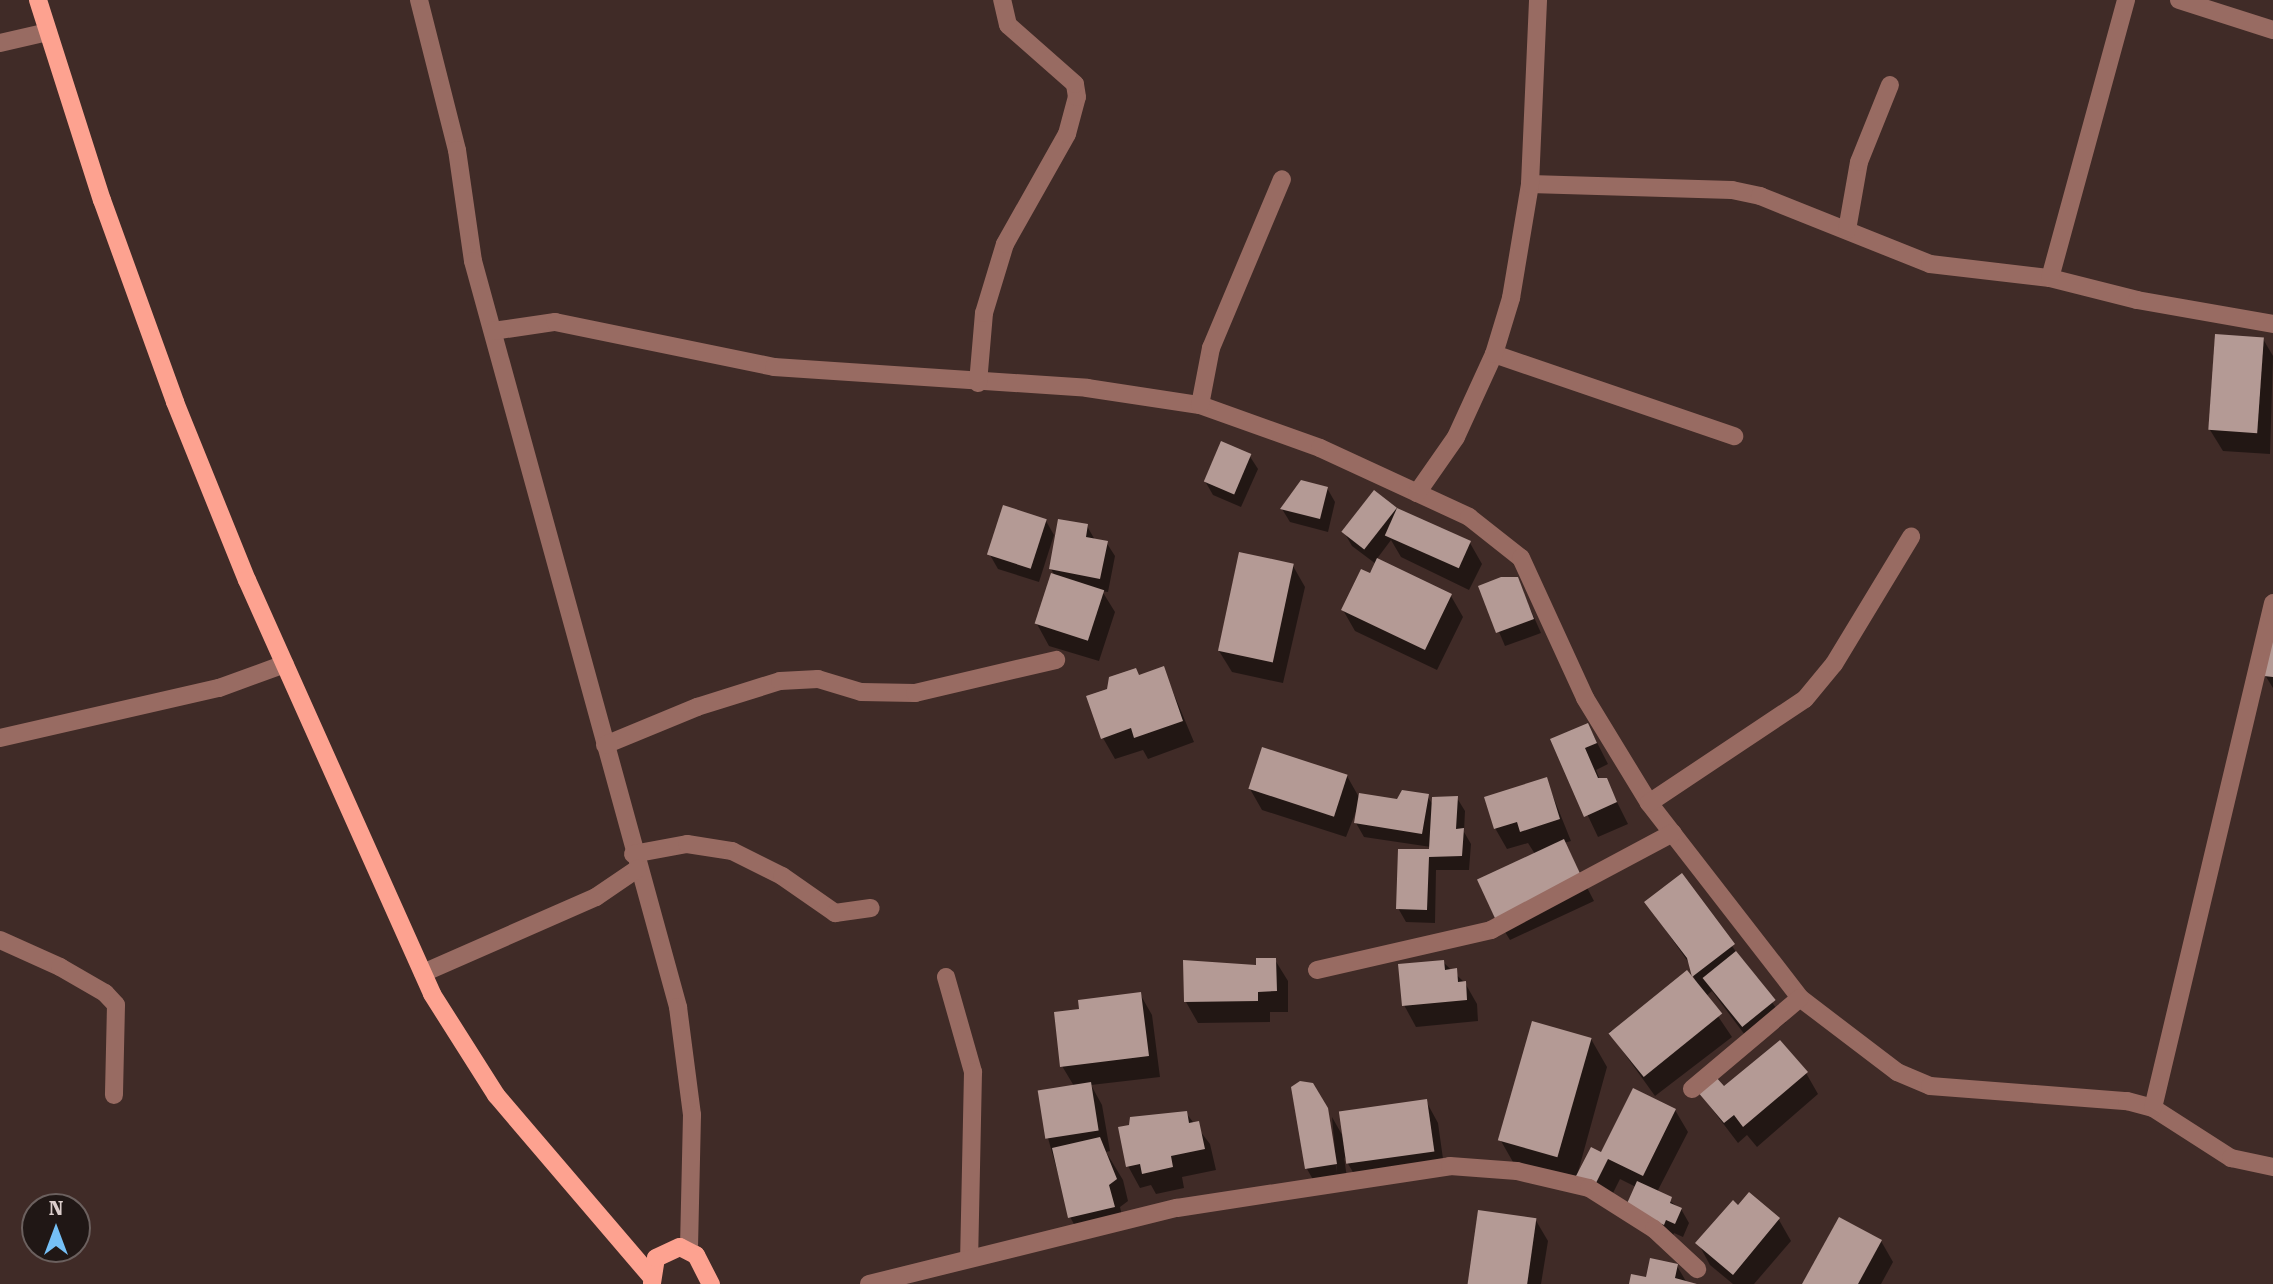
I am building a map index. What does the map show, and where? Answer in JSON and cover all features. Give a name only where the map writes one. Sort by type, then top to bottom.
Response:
[{"type":"main road","points":[[38,0],[102,200],[175,402],[285,664],[424,974],[496,1095],[652,1279],[663,1251],[689,1250],[705,1280]]},
{"type":"street","points":[[419,0],[457,150],[473,261],[635,861],[678,1007],[692,1115],[689,1250]]},
{"type":"street","points":[[978,383],[984,313],[1005,244],[1067,134],[1077,97],[1075,84],[1008,25],[1002,0]]},
{"type":"street","points":[[1417,494],[1456,437],[1494,354],[1511,298],[1530,184],[1538,0]]},
{"type":"street","points":[[2050,278],[2126,0]]},
{"type":"street","points":[[2179,0],[2273,30]]},
{"type":"street","points":[[0,43],[48,32]]},
{"type":"street","points":[[1847,230],[1859,162],[1890,85]]},
{"type":"street","points":[[1200,405],[1211,348],[1282,178]]},
{"type":"street","points":[[1530,184],[1732,191],[1760,195],[1930,264],[2050,278],[2137,300],[2273,324]]},
{"type":"street","points":[[493,331],[555,322],[774,367],[978,383],[1087,388],[1200,405],[1320,448],[1469,517],[1521,558],[1585,698],[1649,803],[1800,998],[1897,1072],[1930,1086],[2127,1101],[2153,1108],[2231,1158],[2273,1167]]},
{"type":"street","points":[[1494,354],[1734,436]]},
{"type":"street","points":[[1649,803],[1805,699],[1833,664],[1911,537]]},
{"type":"street","points":[[2153,1108],[2273,603]]},
{"type":"street","points":[[605,745],[697,707],[780,681],[818,679],[861,692],[915,693],[1056,660]]},
{"type":"street","points":[[0,738],[219,688],[285,664]]},
{"type":"street","points":[[1317,970],[1491,930],[1673,833]]},
{"type":"street","points":[[424,974],[596,897],[635,861],[687,844],[733,851],[782,876],[835,913],[871,908]]},
{"type":"street","points":[[0,940],[60,967],[105,993],[116,1005],[114,1095]]},
{"type":"street","points":[[946,976],[973,1072],[969,1257]]},
{"type":"street","points":[[1692,1089],[1800,998]]},
{"type":"street","points":[[869,1284],[969,1257],[1177,1208],[1450,1166],[1517,1171],[1589,1188],[1654,1229],[1697,1269]]},
{"type":"building","points":[[2215,334],[2264,337],[2257,433],[2208,430]]},
{"type":"building","points":[[1221,441],[1251,454],[1234,494],[1204,482]]},
{"type":"building","points":[[1301,480],[1328,487],[1320,519],[1280,509]]},
{"type":"building","points":[[1374,490],[1397,508],[1364,550],[1341,532]]},
{"type":"building","points":[[1003,505],[1047,519],[1031,569],[987,554]]},
{"type":"building","points":[[1397,508],[1471,541],[1459,568],[1385,535]]},
{"type":"building","points":[[1058,519],[1088,524],[1086,537],[1108,541],[1100,579],[1049,569]]},
{"type":"building","points":[[1239,552],[1294,564],[1273,662],[1218,651]]},
{"type":"building","points":[[1377,558],[1452,594],[1425,650],[1341,610],[1361,569],[1370,573]]},
{"type":"building","points":[[1051,573],[1104,590],[1088,641],[1035,623]]},
{"type":"building","points":[[1501,577],[1518,577],[1534,619],[1496,633],[1478,586]]},
{"type":"building","points":[[2273,634],[2273,677],[2264,676]]},
{"type":"building","points":[[1164,666],[1183,721],[1134,738],[1131,728],[1101,739],[1086,696],[1107,689],[1109,677],[1136,668],[1139,675]]},
{"type":"building","points":[[1588,723],[1597,743],[1585,748],[1598,778],[1607,778],[1617,802],[1584,817],[1550,739]]},
{"type":"building","points":[[1262,747],[1348,775],[1334,817],[1248,789]]},
{"type":"building","points":[[1547,777],[1560,819],[1520,832],[1517,822],[1494,829],[1484,797]]},
{"type":"building","points":[[1402,790],[1429,794],[1422,834],[1354,823],[1359,793],[1397,799]]},
{"type":"building","points":[[1458,796],[1456,829],[1464,828],[1462,856],[1429,857],[1427,910],[1396,909],[1398,849],[1429,849],[1432,797]]},
{"type":"building","points":[[1564,839],[1583,879],[1496,919],[1477,880]]},
{"type":"building","points":[[1682,873],[1735,944],[1692,977],[1687,958],[1644,902]]},
{"type":"building","points":[[1736,951],[1776,1000],[1742,1027],[1703,978]]},
{"type":"building","points":[[1256,958],[1276,958],[1277,991],[1258,992],[1258,1001],[1184,1002],[1183,960],[1256,965]]},
{"type":"building","points":[[1444,960],[1445,970],[1457,968],[1458,982],[1466,981],[1467,1000],[1402,1006],[1398,964]]},
{"type":"building","points":[[1687,970],[1722,1014],[1644,1077],[1609,1034]]},
{"type":"building","points":[[1141,992],[1149,1056],[1060,1067],[1054,1012],[1079,1009],[1078,1000]]},
{"type":"building","points":[[1532,1021],[1592,1038],[1557,1157],[1498,1140]]},
{"type":"building","points":[[1780,1040],[1808,1072],[1743,1127],[1734,1115],[1724,1123],[1697,1091],[1715,1076],[1724,1086]]},
{"type":"building","points":[[1300,1081],[1313,1083],[1328,1108],[1337,1164],[1305,1169],[1291,1087]]},
{"type":"building","points":[[1091,1082],[1099,1130],[1045,1139],[1038,1090]]},
{"type":"building","points":[[1633,1088],[1676,1109],[1643,1176],[1608,1159],[1595,1185],[1576,1176],[1591,1147],[1601,1152]]},
{"type":"building","points":[[1427,1099],[1434,1151],[1346,1164],[1339,1111]]},
{"type":"building","points":[[1187,1111],[1189,1123],[1199,1121],[1205,1149],[1171,1156],[1173,1167],[1142,1174],[1140,1164],[1126,1167],[1118,1127],[1129,1125],[1130,1117]]},
{"type":"building","points":[[1100,1137],[1117,1179],[1109,1185],[1115,1207],[1068,1218],[1052,1148]]},
{"type":"building","points":[[1637,1181],[1672,1197],[1670,1203],[1682,1208],[1675,1224],[1666,1220],[1664,1225],[1625,1208]]},
{"type":"building","points":[[1749,1192],[1780,1218],[1733,1275],[1695,1243],[1733,1200],[1738,1205]]},
{"type":"building","points":[[1478,1210],[1536,1218],[1527,1284],[1468,1284]]},
{"type":"building","points":[[1839,1217],[1882,1240],[1858,1284],[1802,1284]]},
{"type":"building","points":[[1650,1258],[1678,1264],[1675,1278],[1697,1284],[1629,1284],[1631,1274],[1646,1277]]}]
